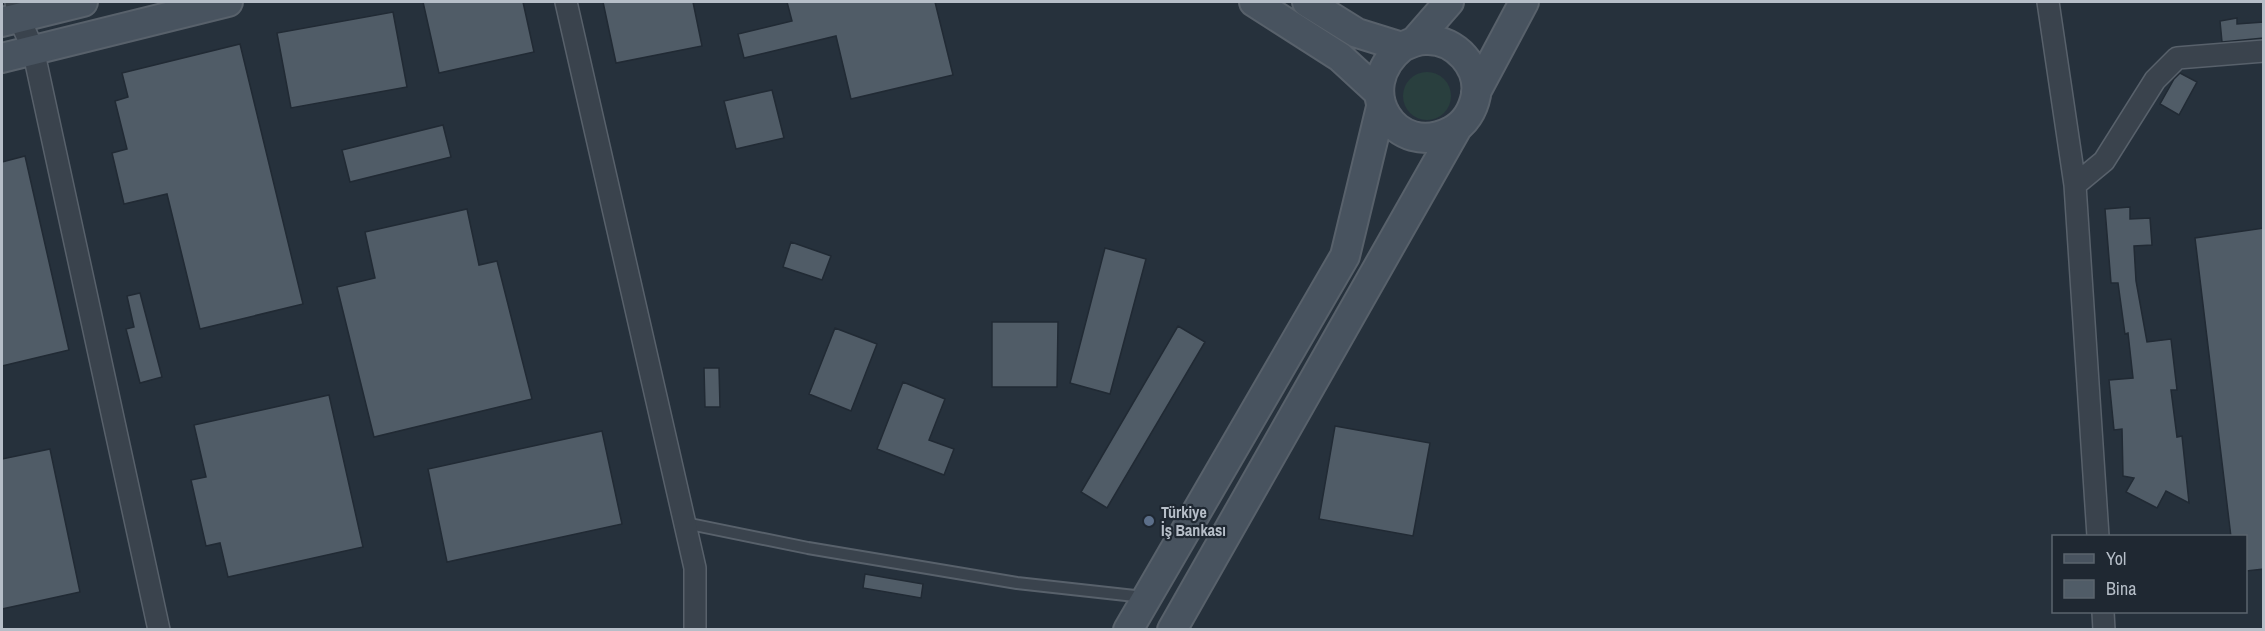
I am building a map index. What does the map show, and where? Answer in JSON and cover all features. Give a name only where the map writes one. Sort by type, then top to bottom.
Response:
[{"type":"street","points":[[83,2],[12,14],[33,49],[159,630]]},
{"type":"street","points":[[2,58],[228,2]]},
{"type":"street","points":[[566,2],[695,568],[695,630]]},
{"type":"street","points":[[1254,2],[1340,57],[1380,99],[1389,120],[1400,130],[1414,136],[1428,138],[1443,135],[1457,128]]},
{"type":"street","points":[[1307,2],[1357,33],[1408,44],[1428,40],[1441,41],[1453,47],[1471,66],[1476,78],[1476,92]]},
{"type":"street","points":[[1128,630],[1345,256],[1380,99],[1379,78],[1384,66],[1391,55],[1408,44],[1449,2]]},
{"type":"street","points":[[1172,630],[1457,128],[1470,112],[1476,92],[1524,2]]},
{"type":"street","points":[[2048,2],[2075,186],[2098,535]]},
{"type":"street","points":[[2075,186],[2104,161],[2155,80],[2177,58],[2264,51]]},
{"type":"street","points":[[2103,613],[2104,630]]},
{"type":"lane","points":[[685,523],[808,548],[1017,583],[1148,598]]},
{"type":"green space","points":[[1422,72],[1432,72],[1447,82],[1451,96],[1450,105],[1441,116],[1432,120],[1422,120],[1407,110],[1403,101],[1403,91],[1413,76]]},
{"type":"building","points":[[423,2],[523,2],[534,52],[439,73]]},
{"type":"building","points":[[603,2],[693,2],[702,46],[616,63]]},
{"type":"building","points":[[787,2],[935,2],[953,75],[851,99],[836,36],[744,58],[738,34],[792,21]]},
{"type":"building","points":[[393,12],[407,87],[291,108],[277,33]]},
{"type":"building","points":[[2237,18],[2237,24],[2264,22],[2264,38],[2222,42],[2220,21]]},
{"type":"building","points":[[240,44],[303,304],[200,329],[167,194],[124,204],[112,153],[127,149],[115,101],[128,97],[122,73]]},
{"type":"building","points":[[2180,73],[2197,82],[2179,115],[2160,104]]},
{"type":"building","points":[[772,90],[784,138],[736,149],[724,101]]},
{"type":"building","points":[[443,125],[451,157],[350,182],[342,150]]},
{"type":"building","points":[[25,156],[69,350],[2,366],[2,162]]},
{"type":"building","points":[[2130,207],[2130,219],[2150,218],[2152,245],[2134,246],[2136,281],[2147,342],[2171,339],[2177,390],[2171,390],[2177,437],[2182,436],[2189,503],[2166,491],[2157,508],[2126,492],[2134,478],[2123,476],[2122,429],[2114,430],[2109,380],[2133,378],[2128,333],[2125,334],[2118,283],[2111,283],[2105,209]]},
{"type":"building","points":[[467,209],[479,265],[497,261],[532,399],[374,437],[337,287],[375,278],[365,232]]},
{"type":"building","points":[[2264,228],[2264,569],[2247,571],[2247,535],[2231,535],[2195,238]]},
{"type":"building","points":[[791,242],[831,256],[822,280],[783,267]]},
{"type":"building","points":[[1105,248],[1146,259],[1110,394],[1070,383]]},
{"type":"building","points":[[140,293],[162,377],[140,383],[126,329],[134,327],[127,296]]},
{"type":"building","points":[[992,322],[1058,322],[1057,387],[992,387]]},
{"type":"building","points":[[1178,326],[1205,342],[1107,508],[1081,492]]},
{"type":"building","points":[[835,328],[877,344],[851,411],[809,394]]},
{"type":"building","points":[[704,368],[719,368],[720,407],[705,407]]},
{"type":"building","points":[[903,382],[945,399],[929,440],[954,449],[944,475],[877,449]]},
{"type":"building","points":[[329,395],[363,547],[228,577],[220,543],[206,546],[191,480],[206,477],[194,425]]},
{"type":"building","points":[[1335,426],[1430,443],[1413,536],[1319,519]]},
{"type":"building","points":[[602,431],[622,524],[447,562],[428,469]]},
{"type":"building","points":[[50,449],[80,592],[2,609],[2,459]]},
{"type":"building","points":[[865,574],[923,584],[921,598],[863,588]]},
{"type":"place","name":"Türkiye İş Bankası","points":[[1149,521]]}]
